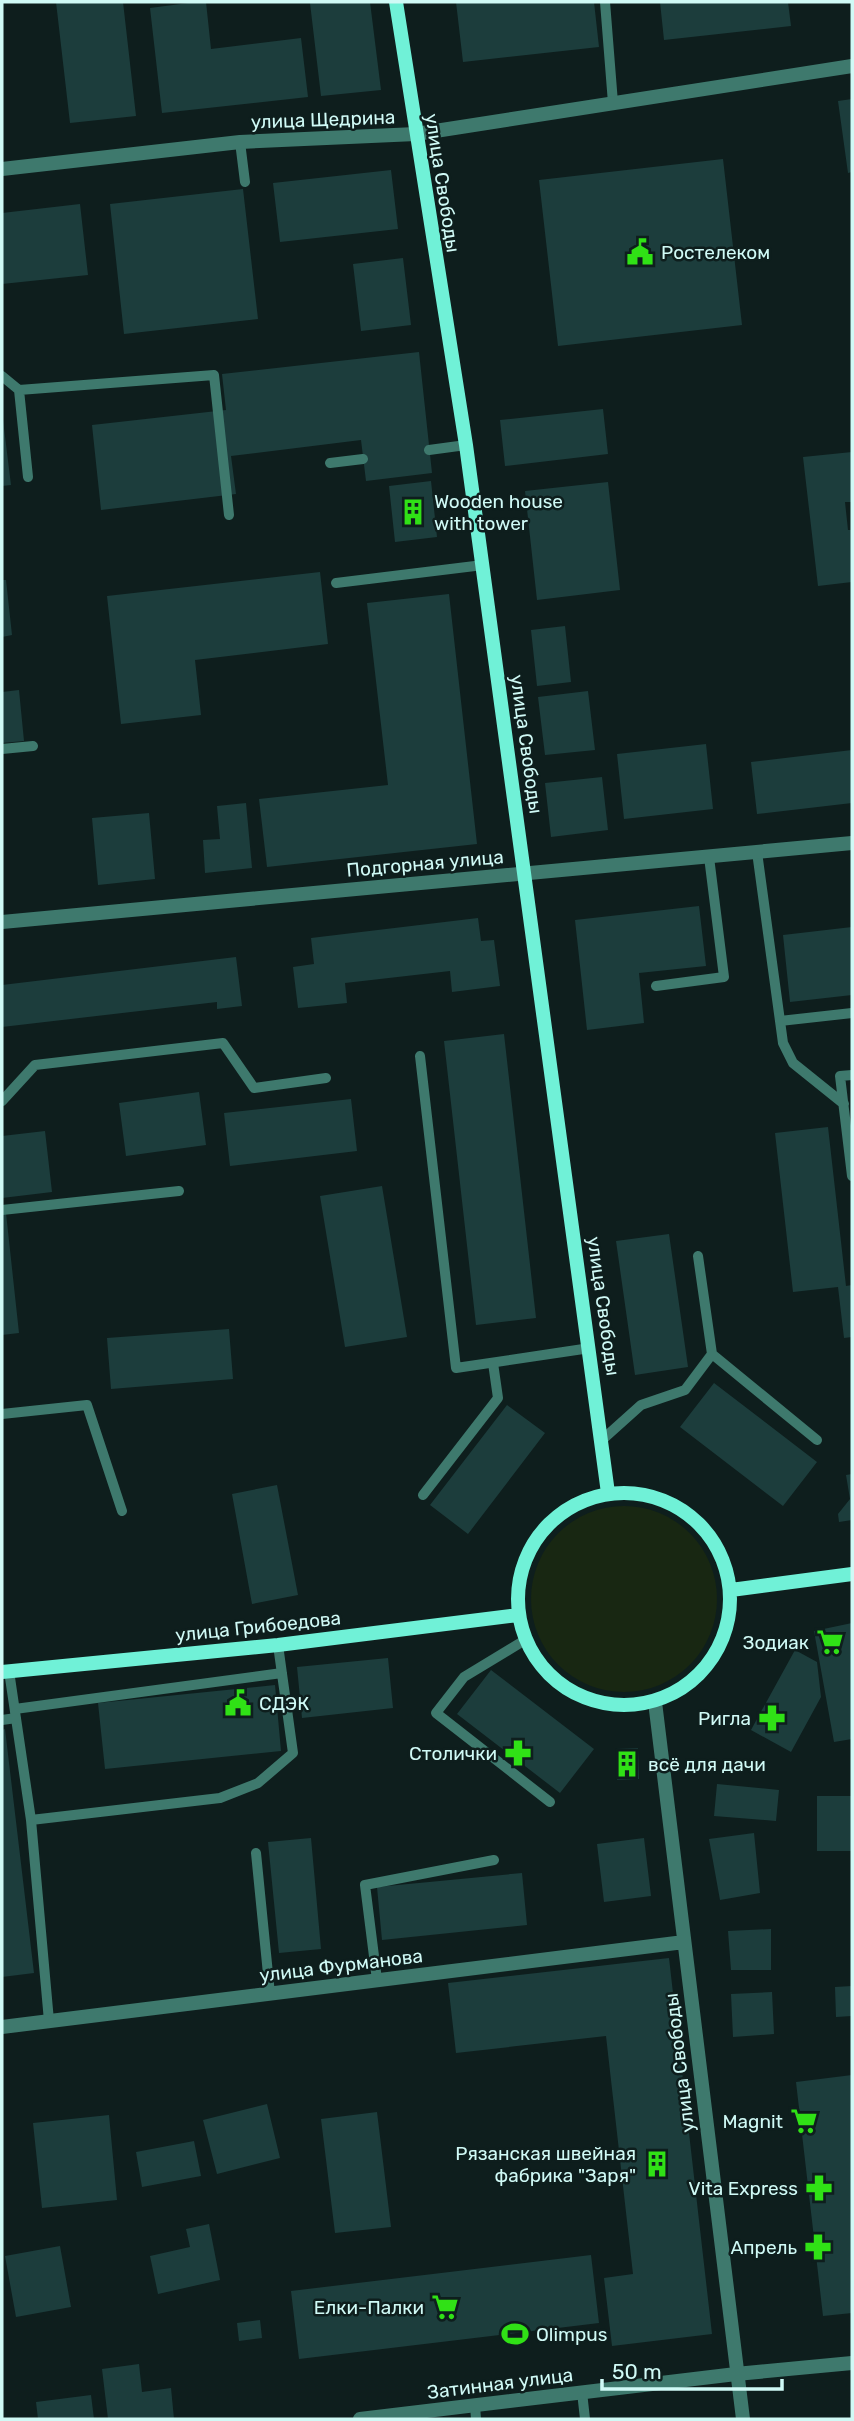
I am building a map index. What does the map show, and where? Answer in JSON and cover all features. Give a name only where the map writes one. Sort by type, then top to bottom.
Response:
[{"type":"street","name":"улица Свободы","points":[[396,2],[466,445],[608,1493]]},
{"type":"street","name":"улица Щедрина","points":[[2,169],[240,142],[416,134],[852,66]]},
{"type":"street","name":"Подгорная улица","points":[[2,922],[852,843]]},
{"type":"street","points":[[608,1493],[651,1495],[682,1509],[708,1532],[723,1557],[731,1590],[726,1632],[714,1658],[689,1685],[655,1702],[618,1706],[584,1699],[544,1671],[525,1640],[518,1615],[517,1588],[529,1550],[542,1532],[549,1523],[578,1503],[608,1493]]},
{"type":"street","points":[[731,1590],[852,1574]]},
{"type":"street","name":"улица Грибоедова","points":[[5,1672],[278,1645],[518,1615]]},
{"type":"street","name":"улица Свободы","points":[[655,1702],[743,2419]]},
{"type":"street","name":"улица Фурманова","points":[[2,2027],[684,1942]]},
{"type":"street","name":"Затинная улица","points":[[360,2419],[475,2412],[582,2392],[852,2363]]},
{"type":"lane","points":[[605,2],[613,103]]},
{"type":"lane","points":[[240,142],[245,182]]},
{"type":"lane","points":[[2,376],[19,390],[214,374],[229,515]]},
{"type":"lane","points":[[19,390],[28,477]]},
{"type":"lane","points":[[429,450],[466,445]]},
{"type":"lane","points":[[330,463],[363,459]]},
{"type":"lane","points":[[336,583],[483,565]]},
{"type":"lane","points":[[2,749],[33,746]]},
{"type":"lane","points":[[757,852],[783,1043],[793,1063],[844,1104]]},
{"type":"lane","points":[[656,986],[724,977],[709,857]]},
{"type":"lane","points":[[773,970],[787,969]]},
{"type":"lane","points":[[780,1021],[852,1013]]},
{"type":"lane","points":[[2,1101],[35,1065],[223,1043],[254,1088],[326,1078]]},
{"type":"lane","points":[[420,1056],[456,1368],[590,1348]]},
{"type":"lane","points":[[852,1075],[840,1076],[849,1125],[852,1176]]},
{"type":"lane","points":[[2,1209],[179,1191]]},
{"type":"lane","points":[[698,1256],[712,1354],[817,1440]]},
{"type":"lane","points":[[602,1440],[641,1405],[685,1390],[712,1354]]},
{"type":"lane","points":[[423,1495],[498,1398],[493,1363]]},
{"type":"lane","points":[[2,1414],[87,1405],[122,1511]]},
{"type":"lane","points":[[525,1640],[464,1677],[436,1713],[550,1802]]},
{"type":"lane","points":[[31,1820],[220,1798],[258,1783],[293,1753],[278,1645]]},
{"type":"lane","points":[[5,1672],[15,1714],[31,1820],[49,2021]]},
{"type":"lane","points":[[2,1720],[15,1714],[282,1673]]},
{"type":"lane","points":[[256,1853],[270,1994]]},
{"type":"lane","points":[[377,1980],[365,1885],[494,1860]]},
{"type":"lane","points":[[582,2392],[585,2419]]},
{"type":"green space","points":[[624,1506],[642,1507],[660,1513],[676,1521],[690,1533],[702,1547],[710,1563],[716,1581],[716,1617],[710,1635],[702,1651],[690,1665],[676,1677],[660,1685],[642,1691],[624,1692],[606,1691],[588,1685],[572,1677],[558,1665],[546,1651],[538,1635],[532,1617],[531,1599],[532,1581],[538,1563],[546,1547],[558,1533],[572,1521],[588,1513],[606,1507]]},
{"type":"building","points":[[56,2],[123,2],[136,116],[70,123]]},
{"type":"building","points":[[206,2],[211,49],[301,38],[308,97],[162,113],[150,8]]},
{"type":"building","points":[[370,2],[381,90],[321,96],[310,3]]},
{"type":"building","points":[[456,2],[594,2],[599,47],[463,62]]},
{"type":"building","points":[[660,2],[788,2],[791,26],[664,40]]},
{"type":"building","points":[[852,99],[852,172],[848,173],[838,101]]},
{"type":"building","name":"Ростелеком","points":[[723,159],[742,325],[558,346],[539,180]]},
{"type":"building","points":[[391,170],[398,229],[280,242],[273,183]]},
{"type":"building","points":[[243,189],[258,319],[124,334],[110,204]]},
{"type":"building","points":[[80,204],[88,275],[2,284],[2,213]]},
{"type":"building","points":[[403,258],[411,325],[361,331],[353,264]]},
{"type":"building","points":[[419,352],[432,473],[366,481],[361,440],[231,456],[236,494],[101,510],[92,425],[226,410],[222,374]]},
{"type":"building","points":[[603,409],[608,454],[505,466],[500,420]]},
{"type":"building","points":[[2,412],[11,485],[2,486]]},
{"type":"building","points":[[852,452],[852,502],[845,502],[848,530],[852,530],[852,582],[818,586],[803,457]]},
{"type":"building","name":"Wooden house with tower","points":[[431,481],[437,537],[395,542],[389,486]]},
{"type":"building","points":[[608,482],[620,590],[537,600],[525,491]]},
{"type":"building","points":[[320,572],[328,644],[195,660],[201,715],[121,724],[107,596]]},
{"type":"building","points":[[2,580],[6,580],[12,635],[2,637]]},
{"type":"building","points":[[449,594],[477,844],[267,867],[259,799],[388,785],[367,603]]},
{"type":"building","points":[[565,626],[571,682],[537,686],[531,630]]},
{"type":"building","points":[[19,690],[24,741],[2,743],[2,692]]},
{"type":"building","points":[[588,691],[595,750],[545,755],[538,697]]},
{"type":"building","points":[[706,744],[713,809],[624,819],[617,754]]},
{"type":"building","points":[[852,750],[852,803],[757,814],[751,762]]},
{"type":"building","points":[[602,777],[608,830],[551,837],[545,783]]},
{"type":"building","points":[[246,803],[252,868],[205,873],[203,840],[220,839],[217,806]]},
{"type":"building","points":[[149,813],[155,879],[98,885],[92,818]]},
{"type":"building","points":[[699,906],[706,966],[639,973],[644,1023],[587,1030],[575,920]]},
{"type":"building","points":[[478,918],[481,941],[494,940],[500,986],[452,992],[450,971],[345,983],[347,1003],[298,1008],[293,967],[314,964],[311,938]]},
{"type":"building","points":[[852,927],[852,995],[790,1002],[783,935]]},
{"type":"building","points":[[236,957],[242,1006],[217,1009],[217,1002],[2,1027],[2,985]]},
{"type":"building","points":[[504,1034],[536,1318],[476,1325],[444,1041]]},
{"type":"building","points":[[199,1092],[206,1145],[126,1156],[119,1103]]},
{"type":"building","points":[[351,1099],[357,1151],[230,1166],[224,1113]]},
{"type":"building","points":[[828,1127],[846,1286],[852,1285],[852,1337],[844,1338],[838,1287],[793,1292],[775,1133]]},
{"type":"building","points":[[45,1131],[52,1192],[2,1198],[2,1136]]},
{"type":"building","points":[[382,1186],[407,1337],[345,1347],[320,1196]]},
{"type":"building","points":[[6,1213],[19,1333],[2,1335],[2,1214]]},
{"type":"building","points":[[669,1234],[688,1367],[635,1375],[616,1241]]},
{"type":"building","points":[[229,1329],[233,1379],[111,1389],[107,1338]]},
{"type":"building","points":[[714,1383],[817,1462],[783,1506],[680,1427]]},
{"type":"building","points":[[507,1405],[545,1433],[468,1534],[430,1505]]},
{"type":"building","points":[[852,1474],[852,1520],[839,1522],[838,1514],[850,1499],[846,1475]]},
{"type":"building","points":[[277,1485],[298,1595],[252,1604],[232,1494]]},
{"type":"building","points":[[852,1623],[852,1739],[834,1742],[814,1631]]},
{"type":"building","points":[[795,1650],[817,1662],[821,1697],[791,1752],[751,1730]]},
{"type":"building","points":[[388,1658],[393,1708],[302,1718],[297,1667]]},
{"type":"building","points":[[491,1670],[594,1749],[560,1793],[457,1714]]},
{"type":"building","points":[[275,1685],[281,1751],[105,1769],[98,1703]]},
{"type":"building","points":[[5,1729],[34,1973],[2,1977],[2,1730]]},
{"type":"building","name":"всё для дачи","points":[[638,1748],[639,1779],[617,1780],[616,1749]]},
{"type":"building","points":[[717,1784],[779,1790],[776,1821],[714,1816]]},
{"type":"building","points":[[817,1796],[852,1796],[852,1851],[817,1851]]},
{"type":"building","points":[[754,1833],[760,1893],[720,1900],[709,1839]]},
{"type":"building","points":[[311,1838],[321,1949],[279,1953],[268,1842]]},
{"type":"building","points":[[644,1838],[651,1896],[604,1902],[597,1844]]},
{"type":"building","points":[[522,1873],[527,1925],[382,1940],[377,1887]]},
{"type":"building","points":[[771,1929],[771,1970],[731,1970],[728,1931]]},
{"type":"building","name":"Рязанская швейная фабрика \"Заря\"","points":[[669,1958],[712,2334],[612,2346],[604,2278],[633,2274],[606,2036],[456,2053],[448,1983]]},
{"type":"building","points":[[852,1986],[852,2016],[836,2017],[835,1987]]},
{"type":"building","points":[[772,1992],[774,2034],[733,2037],[731,1994]]},
{"type":"building","points":[[852,2075],[852,2313],[823,2316],[796,2082]]},
{"type":"building","points":[[267,2104],[280,2158],[217,2174],[203,2120]]},
{"type":"building","points":[[377,2112],[391,2227],[335,2233],[321,2119]]},
{"type":"building","points":[[109,2115],[117,2200],[42,2208],[33,2123]]},
{"type":"building","points":[[194,2141],[201,2176],[142,2187],[136,2152]]},
{"type":"building","points":[[209,2224],[220,2280],[158,2294],[150,2256],[190,2247],[186,2229]]},
{"type":"building","points":[[60,2246],[71,2307],[16,2317],[5,2256]]},
{"type":"building","name":"Елки-Палки","points":[[591,2255],[599,2323],[299,2359],[291,2291]]},
{"type":"building","points":[[260,2320],[262,2338],[239,2341],[237,2323]]},
{"type":"building","points":[[139,2364],[142,2392],[171,2388],[174,2419],[108,2419],[102,2369]]},
{"type":"building","points":[[91,2395],[94,2419],[38,2419],[36,2402]]},
{"type":"place","name":"Ростелеком","points":[[640,252]]},
{"type":"place","name":"Wooden house with tower","points":[[413,512]]},
{"type":"place","name":"Зодиак","points":[[830,1642]]},
{"type":"place","name":"СДЭК","points":[[238,1703]]},
{"type":"place","name":"Ригла","points":[[772,1718]]},
{"type":"place","name":"Столички","points":[[518,1753]]},
{"type":"place","name":"всё для дачи","points":[[627,1764]]},
{"type":"place","name":"Magnit","points":[[804,2121]]},
{"type":"place","name":"Рязанская швейная фабрика \"Заря\"","points":[[657,2164]]},
{"type":"place","name":"Vita Express","points":[[819,2188]]},
{"type":"place","name":"Апрель","points":[[818,2247]]},
{"type":"place","name":"Елки-Палки","points":[[445,2307]]},
{"type":"place","name":"Olimpus","points":[[515,2334]]}]
